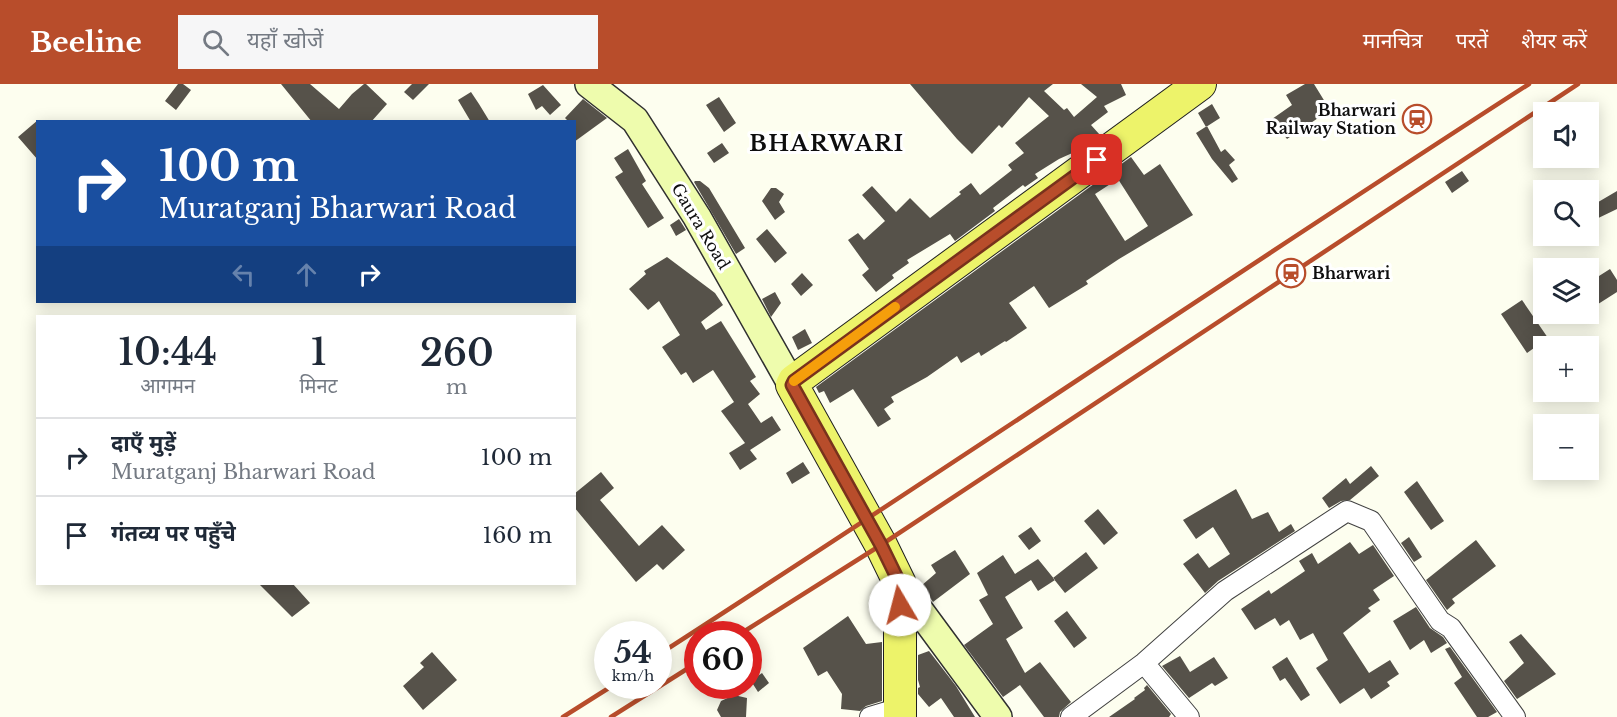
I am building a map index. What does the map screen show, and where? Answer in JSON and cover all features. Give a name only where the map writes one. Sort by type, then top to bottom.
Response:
[{"type":"main road","points":[[900,713],[900,584],[881,545],[792,385],[794,381],[1200,84]]},
{"type":"street","name":"Gaura Road","points":[[589,84],[635,120],[697,216],[792,385]]},
{"type":"street","points":[[1071,717],[1144,663],[1225,591],[1347,511],[1371,521],[1440,621],[1451,628],[1515,717]]},
{"type":"street","points":[[900,584],[998,717]]},
{"type":"street","points":[[1144,663],[1189,717]]},
{"type":"street","points":[[870,717],[900,713]]},
{"type":"building","points":[[178,84],[183,84],[191,90],[176,110],[165,101]]},
{"type":"building","points":[[281,84],[310,84],[339,109],[352,94],[366,84],[387,104],[373,120],[310,120]]},
{"type":"building","points":[[412,84],[429,84],[413,100],[404,92]]},
{"type":"building","points":[[910,84],[1053,84],[1044,91],[1064,110],[1067,108],[1074,117],[1097,97],[1081,84],[1121,84],[1126,95],[1104,106],[1108,112],[1091,125],[1100,135],[1079,150],[1035,174],[1038,178],[1025,187],[1023,185],[993,208],[995,211],[955,241],[950,234],[907,260],[909,263],[892,275],[894,278],[876,292],[862,275],[869,269],[848,240],[858,233],[864,240],[885,221],[862,195],[872,186],[896,212],[910,198],[930,218],[961,194],[959,192],[971,183],[980,195],[1012,170],[1008,165],[1024,153],[1015,143],[1049,116],[1029,97],[1002,128],[999,125],[972,154]]},
{"type":"building","points":[[1305,84],[1314,84],[1330,110],[1287,139],[1272,119],[1292,105],[1286,95]]},
{"type":"building","points":[[543,85],[561,105],[550,115],[542,106],[536,110],[528,94]]},
{"type":"building","points":[[471,92],[489,120],[470,120],[458,100]]},
{"type":"building","points":[[719,97],[736,123],[724,132],[706,105]]},
{"type":"building","points":[[583,99],[607,118],[576,141],[576,120],[565,118]]},
{"type":"building","points":[[1212,104],[1220,118],[1206,127],[1198,113]]},
{"type":"building","points":[[36,122],[36,158],[18,137]]},
{"type":"building","points":[[1207,126],[1221,152],[1225,149],[1235,160],[1229,165],[1238,179],[1232,183],[1212,159],[1196,133]]},
{"type":"building","points":[[722,143],[729,153],[714,163],[707,153]]},
{"type":"building","points":[[628,149],[646,181],[642,184],[664,218],[648,228],[615,177],[623,172],[614,158]]},
{"type":"building","points":[[1131,157],[1144,175],[1160,164],[1193,215],[1119,259],[1086,281],[1088,284],[1049,308],[1034,286],[1009,303],[1027,328],[981,356],[979,352],[961,363],[957,356],[927,377],[891,397],[894,402],[884,409],[891,419],[878,427],[853,389],[830,403],[824,391],[819,393],[816,387]],"holes":[[[1118,179],[1148,226],[1125,241],[1095,194]]]},
{"type":"building","points":[[1462,171],[1469,181],[1452,193],[1445,182]]},
{"type":"building","points":[[700,181],[709,188],[745,248],[736,254],[694,182]]},
{"type":"building","points":[[771,188],[776,188],[784,194],[779,202],[785,212],[775,220],[762,201]]},
{"type":"building","points":[[1617,191],[1617,209],[1599,218],[1599,202]]},
{"type":"building","points":[[679,219],[686,230],[676,236],[670,225]]},
{"type":"building","points":[[767,229],[787,253],[775,263],[756,239]]},
{"type":"building","points":[[667,257],[715,293],[723,305],[701,322],[706,330],[721,321],[756,377],[750,381],[760,394],[748,404],[761,423],[772,416],[781,430],[750,450],[757,459],[740,470],[729,453],[745,443],[721,411],[734,402],[713,370],[693,383],[686,372],[681,375],[662,347],[680,335],[659,301],[648,310],[629,289],[646,274],[644,271]]},
{"type":"building","points":[[1610,269],[1617,280],[1617,292],[1599,303],[1599,276]]},
{"type":"building","points":[[802,273],[813,285],[801,296],[791,284]]},
{"type":"building","points":[[775,292],[781,303],[771,317],[762,299]]},
{"type":"building","points":[[1522,300],[1533,316],[1533,324],[1538,324],[1547,336],[1533,336],[1533,349],[1527,353],[1501,314]]},
{"type":"building","points":[[805,329],[812,343],[798,350],[792,337]]},
{"type":"building","points":[[803,462],[810,473],[792,484],[786,473]]},
{"type":"building","points":[[1371,466],[1379,476],[1350,500],[1341,501],[1329,508],[1322,498],[1346,478],[1350,484]]},
{"type":"building","points":[[601,472],[614,488],[600,500],[639,546],[662,525],[685,550],[663,570],[657,564],[636,582],[576,509],[576,492]]},
{"type":"building","points":[[1417,481],[1444,521],[1431,530],[1404,492]]},
{"type":"building","points":[[1236,489],[1252,519],[1268,512],[1279,532],[1291,524],[1295,531],[1218,581],[1205,593],[1183,564],[1198,553],[1209,568],[1230,554],[1213,527],[1196,539],[1183,520]]},
{"type":"building","points":[[1098,509],[1118,533],[1104,545],[1084,521]]},
{"type":"building","points":[[1031,527],[1041,541],[1029,550],[1018,536]]},
{"type":"building","points":[[1409,537],[1422,557],[1414,562],[1401,543]]},
{"type":"building","points":[[1476,540],[1496,566],[1452,599],[1455,603],[1447,610],[1426,580]]},
{"type":"building","points":[[1350,542],[1359,554],[1373,545],[1394,576],[1373,590],[1380,600],[1368,608],[1371,611],[1343,633],[1369,673],[1390,660],[1399,674],[1387,682],[1390,686],[1371,699],[1364,688],[1340,704],[1316,668],[1328,660],[1313,633],[1300,640],[1289,620],[1280,626],[1275,618],[1255,630],[1241,609],[1269,590],[1271,594],[1305,571],[1299,561],[1312,553],[1318,564]]},
{"type":"building","points":[[955,550],[970,574],[933,602],[921,586],[936,573],[931,565]]},
{"type":"building","points":[[1086,552],[1098,568],[1065,593],[1053,578]]},
{"type":"building","points":[[1003,555],[1015,574],[1038,559],[1055,580],[1038,591],[1031,580],[1005,597],[1023,628],[1006,639],[1025,673],[1040,662],[1071,702],[1060,712],[1059,717],[1044,717],[1020,685],[1003,697],[964,645],[993,624],[979,600],[988,595],[977,573]]},
{"type":"building","points":[[260,585],[294,585],[310,603],[292,617]]},
{"type":"building","points":[[1416,607],[1430,628],[1443,637],[1447,643],[1431,653],[1424,640],[1410,650],[1393,621]]},
{"type":"building","points":[[1067,611],[1087,638],[1074,648],[1054,621]]},
{"type":"building","points":[[848,616],[866,644],[882,642],[882,701],[866,706],[860,711],[841,709],[842,694],[827,671],[818,676],[803,648]]},
{"type":"building","points":[[1521,634],[1556,674],[1517,699],[1504,681],[1524,663],[1509,642]]},
{"type":"building","points":[[1450,647],[1497,712],[1488,717],[1477,717],[1454,683],[1462,677],[1445,649]]},
{"type":"building","points":[[929,651],[956,686],[975,717],[954,717],[941,698],[929,707],[918,694],[920,687],[918,655]]},
{"type":"building","points":[[432,652],[457,680],[423,710],[403,686],[424,667],[420,663]]},
{"type":"building","points":[[1180,656],[1190,672],[1214,657],[1228,678],[1215,686],[1212,683],[1189,698],[1162,666]]},
{"type":"building","points":[[1287,657],[1310,695],[1301,701],[1285,678],[1280,681],[1272,667]]},
{"type":"building","points":[[762,673],[769,683],[762,689]]},
{"type":"building","points":[[1147,685],[1171,714],[1169,717],[1109,717],[1135,699]]},
{"type":"building","points":[[747,699],[746,717],[721,717],[717,710],[721,701]]},
{"type":"railway","points":[[672,646],[1529,84]]},
{"type":"railway","points":[[761,621],[881,545],[1578,84]]},
{"type":"railway","points":[[611,717],[684,671]]},
{"type":"railway","points":[[563,717],[594,697]]},
{"type":"slow traffic","points":[[794,381],[895,307]]},
{"type":"place","name":"Bharwari Railway Station","points":[[1417,119]]},
{"type":"place","name":"Bharwari","points":[[1291,273]]},
{"type":"district","name":"BHARWARI","points":[[827,143]]},
{"type":"route","points":[[900,605],[900,584],[881,545],[792,385],[794,381],[1097,160]]}]
